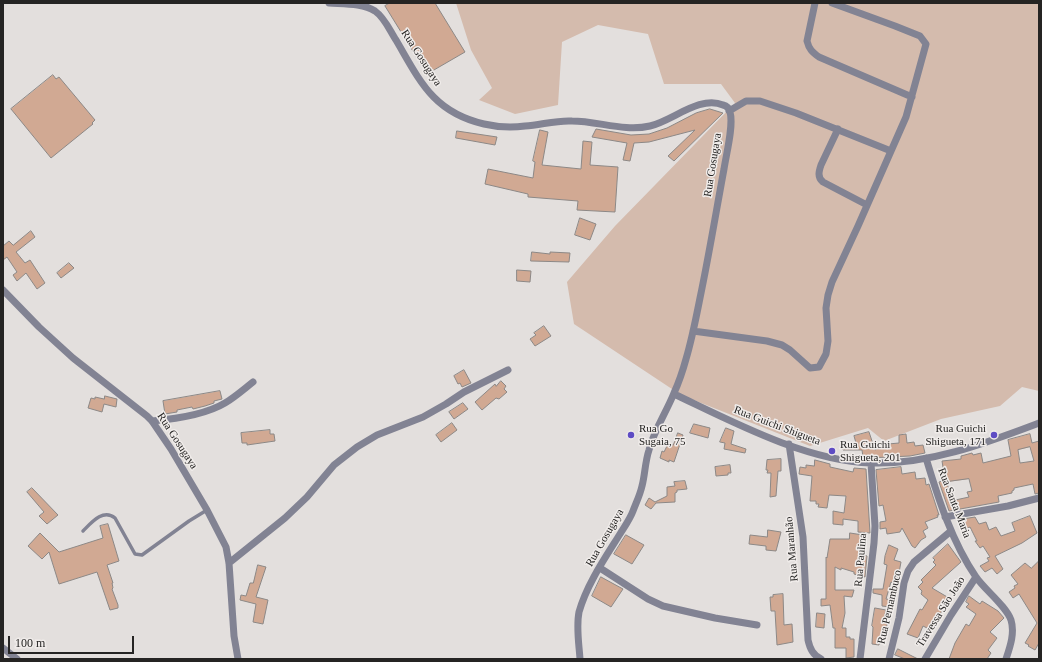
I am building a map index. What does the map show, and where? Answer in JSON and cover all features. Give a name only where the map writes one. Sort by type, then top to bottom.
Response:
[{"type":"street","name":"Rua Gosugaya","points":[[329,3],[355,5],[369,8],[376,12],[388,26],[429,93],[440,104],[458,114],[480,123],[496,126],[524,126],[558,121],[572,121],[593,122],[626,128],[642,128],[652,126],[695,106],[704,104],[714,103],[724,105],[729,111],[731,123],[729,138],[714,224],[693,331],[686,358],[674,394],[653,437],[648,451],[642,488],[632,514],[584,597],[578,616],[578,643],[580,659]]},
{"type":"street","points":[[815,3],[807,41],[808,47],[812,52],[819,57],[912,97]]},
{"type":"street","points":[[693,331],[767,341],[790,350],[810,368],[819,367],[826,354],[828,341],[826,308],[832,282],[906,117],[926,46],[925,41],[920,36],[832,3]]},
{"type":"street","points":[[729,111],[746,101],[760,101],[838,129],[891,151]]},
{"type":"street","points":[[838,129],[819,170],[819,177],[823,182],[867,205]]},
{"type":"street","name":"Rua Gosugaya","points":[[3,290],[39,327],[73,358],[129,400],[152,421],[171,450],[207,510],[226,547],[229,563],[234,636],[238,659]]},
{"type":"street","points":[[229,563],[285,518],[307,497],[334,465],[357,447],[377,435],[405,425],[434,411],[464,392],[508,370]]},
{"type":"street","points":[[152,421],[173,419],[216,408],[253,382]]},
{"type":"street","name":"Rua Guichi Shigueta","points":[[674,394],[753,430],[817,454],[847,461],[872,463],[926,458],[979,444],[1039,423]]},
{"type":"street","name":"Rua Maranhão","points":[[789,444],[803,538],[808,640],[812,652],[816,657],[821,659]]},
{"type":"street","name":"Rua Santa Maria","points":[[926,458],[951,531],[976,577],[1004,608],[1011,620],[1012,637],[1006,659]]},
{"type":"street","name":"Rua Paulina","points":[[860,659],[874,543],[875,526],[872,463]]},
{"type":"street","points":[[946,518],[1008,506],[1039,498]]},
{"type":"street","name":"Rua Pernambuco","points":[[889,659],[908,571],[918,558],[951,531]]},
{"type":"street","points":[[600,568],[648,599],[663,606],[715,618],[757,625]]},
{"type":"street","name":"Travessa São João","points":[[925,659],[976,577]]},
{"type":"street","points":[[3,648],[17,659]]},
{"type":"lane","points":[[83,531],[99,516],[108,514],[111,515],[115,518],[135,554],[142,555],[189,521],[207,510]]},
{"type":"shaded area","points":[[456,3],[1039,4],[1039,391],[1022,387],[1000,406],[941,419],[884,441],[868,428],[810,446],[681,395],[574,324],[567,282],[615,226],[735,103],[721,84],[664,84],[648,34],[598,25],[562,42],[558,105],[515,114],[479,100],[492,88],[471,50]]},
{"type":"building","points":[[390,3],[435,3],[465,52],[427,74],[385,6]]},
{"type":"building","points":[[53,75],[56,79],[59,77],[95,120],[92,123],[93,124],[51,158],[11,109]]},
{"type":"building","points":[[710,109],[723,113],[674,161],[668,156],[695,130],[649,142],[634,143],[630,161],[623,160],[627,143],[592,137],[596,129],[631,135],[649,134],[667,128],[696,113]]},
{"type":"building","points":[[540,130],[548,132],[542,165],[581,169],[583,141],[592,142],[590,165],[618,167],[615,212],[577,210],[578,201],[528,197],[528,194],[485,184],[488,169],[533,178],[535,162],[533,161]]},
{"type":"building","points":[[457,131],[497,137],[495,145],[456,138]]},
{"type":"building","points":[[580,218],[596,224],[590,240],[575,235]]},
{"type":"building","points":[[31,231],[35,237],[16,252],[25,263],[30,260],[45,283],[37,289],[26,273],[17,281],[13,275],[17,272],[7,257],[3,260],[3,246],[9,241],[13,245]]},
{"type":"building","points":[[532,252],[550,254],[550,252],[570,253],[569,262],[531,261]]},
{"type":"building","points":[[69,263],[74,268],[61,278],[57,273]]},
{"type":"building","points":[[517,270],[531,271],[530,282],[517,281]]},
{"type":"building","points":[[544,326],[551,336],[535,346],[530,339],[536,335],[534,333]]},
{"type":"building","points":[[464,370],[471,383],[462,387],[460,383],[458,384],[454,376]]},
{"type":"building","points":[[501,381],[506,386],[504,389],[507,392],[499,399],[496,398],[482,410],[475,402],[495,384],[496,386]]},
{"type":"building","points":[[220,391],[222,399],[214,401],[214,403],[193,409],[192,407],[177,410],[177,412],[165,414],[163,401]]},
{"type":"building","points":[[105,396],[117,399],[116,407],[104,404],[102,412],[88,408],[91,398],[95,399],[95,397],[104,399]]},
{"type":"building","points":[[463,403],[468,409],[454,419],[449,412]]},
{"type":"building","points":[[452,423],[457,430],[441,442],[436,435]]},
{"type":"building","points":[[694,424],[710,428],[708,438],[690,433]]},
{"type":"building","points":[[726,428],[734,431],[731,444],[746,449],[745,453],[724,449],[725,443],[720,442]]},
{"type":"building","points":[[270,430],[270,434],[274,434],[275,441],[247,445],[247,443],[242,443],[241,433]]},
{"type":"building","points":[[869,432],[875,450],[888,443],[899,443],[899,435],[906,434],[907,443],[914,442],[915,446],[923,445],[925,453],[910,456],[868,458],[863,457],[862,450],[843,450],[843,443],[856,443],[854,436]]},
{"type":"building","points":[[678,433],[683,435],[674,462],[669,460],[669,462],[660,458],[662,451],[664,452],[668,444],[673,445]]},
{"type":"building","points":[[1030,434],[1032,443],[1039,441],[1039,493],[1035,494],[1033,484],[1014,488],[1012,493],[998,496],[999,502],[949,511],[939,482],[945,480],[942,461],[961,459],[961,456],[972,453],[973,455],[981,453],[983,463],[1011,456],[1008,440]],"holes":[[[1030,447],[1034,461],[1020,463],[1018,450]],[[969,479],[972,491],[967,492],[969,497],[951,501],[947,482]]]},
{"type":"building","points":[[781,459],[781,471],[778,471],[776,496],[770,497],[771,473],[767,473],[768,470],[766,470],[767,460]]},
{"type":"building","points":[[815,460],[830,464],[830,467],[853,472],[854,468],[866,469],[870,533],[858,532],[858,521],[843,519],[843,525],[833,524],[833,511],[844,513],[846,496],[829,495],[827,508],[818,507],[819,504],[816,504],[816,501],[810,501],[812,476],[799,474],[800,467],[806,468],[806,465],[814,466]]},
{"type":"building","points":[[730,465],[731,473],[728,473],[728,475],[716,476],[715,467]]},
{"type":"building","points":[[901,467],[902,474],[915,472],[916,479],[925,478],[926,485],[929,484],[939,515],[937,515],[938,517],[925,522],[928,528],[923,531],[926,537],[921,540],[915,548],[912,546],[902,528],[900,532],[887,534],[886,528],[880,529],[880,522],[886,521],[883,505],[879,506],[876,470]]},
{"type":"building","points":[[685,481],[687,489],[677,490],[675,493],[675,502],[656,503],[651,509],[645,505],[649,498],[655,502],[667,496],[667,487],[675,486],[674,482]]},
{"type":"building","points":[[32,488],[58,515],[47,524],[39,516],[44,512],[27,492]]},
{"type":"building","points":[[1030,516],[1037,533],[1022,543],[995,556],[1003,569],[997,574],[992,568],[985,572],[980,566],[989,561],[987,558],[990,557],[983,546],[980,548],[975,541],[977,541],[970,527],[966,529],[964,527],[960,528],[957,520],[975,517],[979,524],[986,522],[989,530],[996,527],[1001,536],[1015,531],[1012,523]]},
{"type":"building","points":[[108,524],[119,561],[107,565],[113,583],[112,589],[118,605],[118,608],[110,610],[97,572],[59,584],[49,552],[42,559],[28,546],[40,533],[59,552],[103,538],[100,526]]},
{"type":"building","points":[[768,530],[781,532],[776,551],[766,550],[766,546],[749,544],[750,535],[767,537]]},
{"type":"building","points":[[850,533],[863,535],[861,554],[867,556],[865,577],[854,574],[854,572],[841,568],[841,570],[835,567],[835,590],[854,590],[852,597],[844,596],[845,613],[842,628],[846,628],[846,637],[854,639],[854,657],[846,658],[846,648],[835,648],[835,628],[833,628],[830,605],[821,606],[821,599],[826,599],[826,557],[827,558],[830,539],[849,539]]},
{"type":"building","points":[[626,535],[644,545],[632,564],[614,554]]},
{"type":"building","points":[[948,544],[961,562],[932,588],[949,598],[939,616],[936,614],[929,629],[923,626],[918,638],[907,634],[920,609],[922,610],[928,600],[921,594],[922,591],[918,587],[923,582],[921,580],[936,565],[933,562],[935,560],[933,558]]},
{"type":"building","points":[[889,545],[898,549],[894,560],[901,562],[898,578],[895,577],[893,583],[891,582],[886,599],[892,600],[890,607],[882,606],[882,595],[873,593],[873,589],[883,589],[887,565],[884,564],[885,556]]},
{"type":"building","points":[[1039,561],[1039,643],[1035,650],[1025,643],[1037,623],[1019,594],[1013,598],[1009,592],[1018,584],[1011,575],[1025,563],[1031,568]]},
{"type":"building","points":[[258,565],[266,567],[256,597],[268,600],[263,624],[253,622],[256,604],[240,600],[241,595],[246,596],[250,583],[253,583]]},
{"type":"building","points":[[601,577],[623,589],[611,607],[592,596]]},
{"type":"building","points":[[783,594],[784,625],[792,624],[793,642],[777,645],[775,611],[771,611],[770,597],[773,597],[773,595]]},
{"type":"building","points":[[969,596],[980,604],[982,601],[998,611],[1004,618],[990,632],[997,638],[988,650],[991,653],[987,659],[949,659],[955,643],[966,624],[969,626],[976,614],[966,607],[969,604],[966,602]]},
{"type":"building","points":[[875,608],[886,610],[884,619],[888,620],[883,637],[880,637],[879,645],[872,644],[872,626]]},
{"type":"building","points":[[817,613],[825,614],[824,628],[816,627]]},
{"type":"building","points":[[898,649],[918,659],[905,659],[895,655]]},
{"type":"place","name":"Rua Go Sugaia, 75","points":[[631,435]]},
{"type":"place","name":"Rua Guichi Shigueta, 171","points":[[994,435]]},
{"type":"place","name":"Rua Guichi Shigueta, 201","points":[[832,451]]}]
